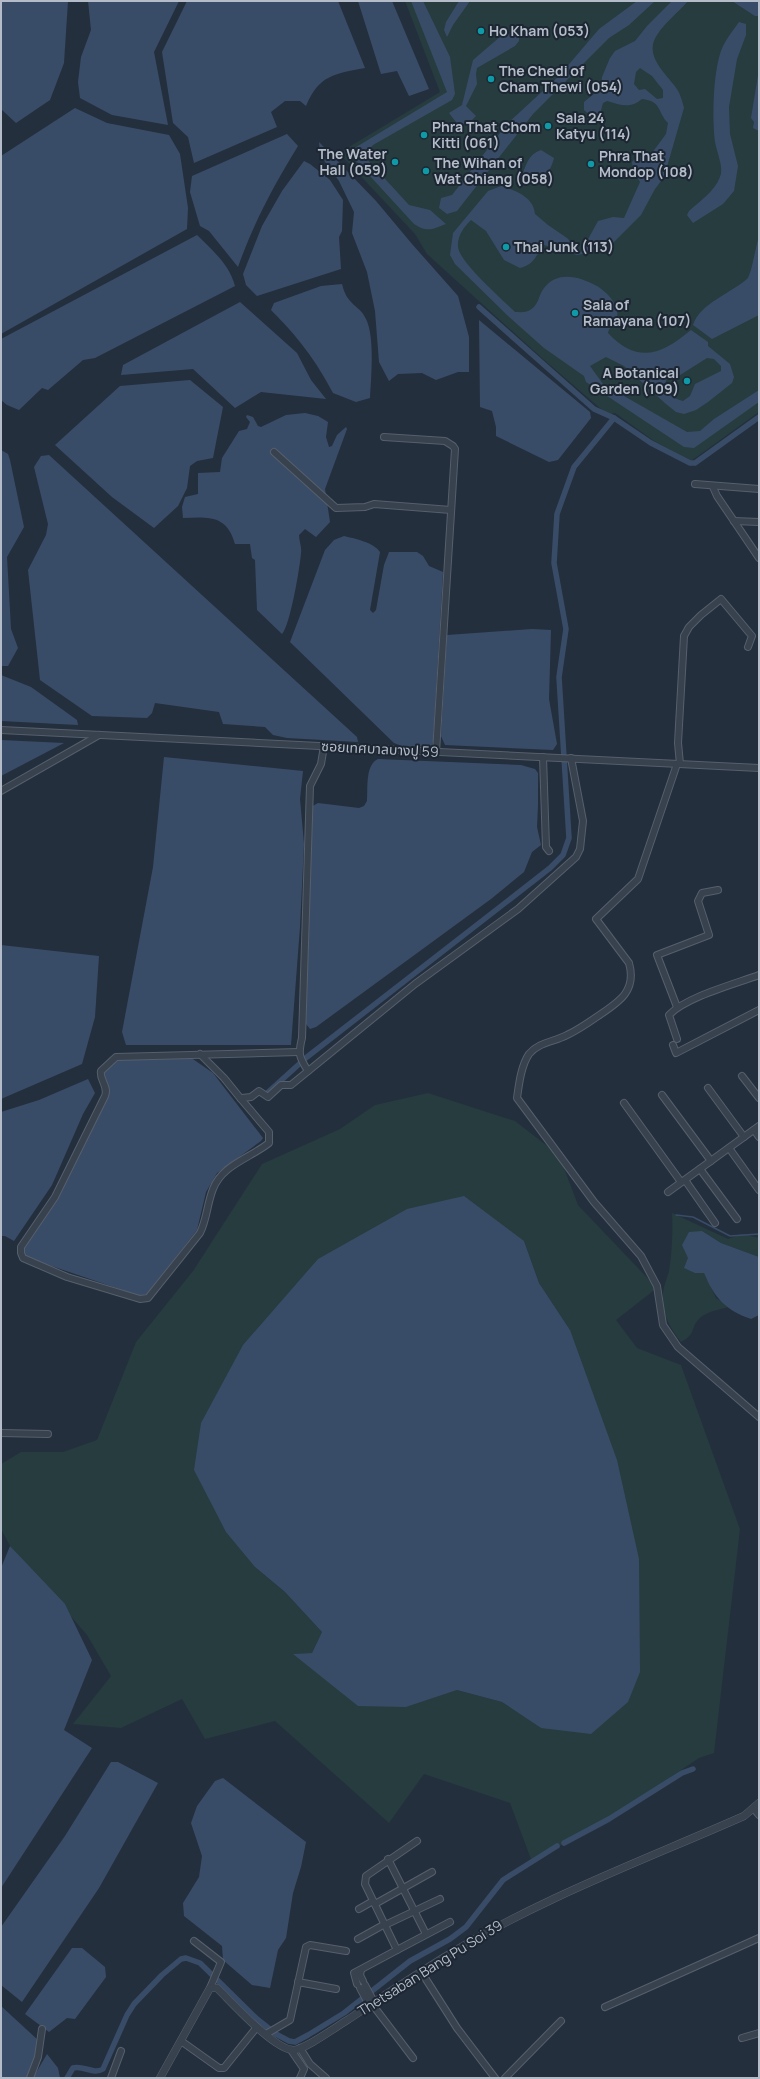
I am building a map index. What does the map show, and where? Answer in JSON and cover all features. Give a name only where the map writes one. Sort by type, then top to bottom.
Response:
[{"type":"street","points":[[384,437],[445,441],[453,446],[456,454],[451,510],[436,752]]},
{"type":"street","points":[[274,452],[336,508],[365,507],[374,504],[451,510]]},
{"type":"street","points":[[695,484],[713,487],[759,489]]},
{"type":"street","points":[[713,487],[717,496],[758,555]]},
{"type":"street","points":[[734,521],[759,522]]},
{"type":"street","points":[[748,647],[752,636],[721,600],[712,605],[685,632],[678,764],[638,879],[596,919],[629,962],[631,974],[628,987],[620,1001],[587,1024],[568,1035],[544,1043],[534,1050],[526,1060],[523,1068],[517,1098],[594,1202],[641,1256],[655,1282],[661,1318],[672,1339],[759,1417]]},
{"type":"street","name":"ซอยเทศบาลบางปู 59","points":[[1,730],[759,768]]},
{"type":"street","points":[[1,791],[99,735]]},
{"type":"street","points":[[306,1068],[298,1052],[302,1038],[310,786],[322,764],[324,746]]},
{"type":"street","points":[[543,757],[546,847],[549,850]]},
{"type":"street","points":[[241,1099],[244,1097],[251,1097],[258,1091],[268,1097],[281,1085],[291,1085],[306,1068],[415,984],[518,909],[576,858],[580,848],[583,821],[569,758]]},
{"type":"street","points":[[677,1007],[657,955],[709,935],[698,901],[702,893],[718,890]]},
{"type":"street","points":[[677,1039],[669,1015],[677,1007],[759,975]]},
{"type":"street","points":[[673,1045],[676,1053],[759,1010]]},
{"type":"street","points":[[200,1054],[224,1078],[270,1132],[269,1143],[230,1167],[218,1179],[212,1190],[205,1224],[200,1233],[148,1298],[140,1299],[67,1278],[23,1258],[20,1253],[21,1247],[59,1189],[105,1096],[106,1090],[100,1076],[104,1067],[119,1056],[200,1054],[298,1052]]},
{"type":"street","points":[[742,1076],[759,1098]]},
{"type":"street","points":[[708,1088],[744,1137]]},
{"type":"street","points":[[662,1095],[711,1161]]},
{"type":"street","points":[[624,1103],[715,1223]]},
{"type":"street","points":[[668,1192],[756,1128],[759,1137]]},
{"type":"street","points":[[729,1148],[759,1190]]},
{"type":"street","points":[[700,1169],[737,1219]]},
{"type":"street","points":[[1,1433],[48,1434]]},
{"type":"street","name":"Thetsaban Bang Pu Soi 39","points":[[291,2050],[300,2048],[519,1914],[554,1897],[744,1816],[754,1809],[759,1803]]},
{"type":"street","points":[[754,1809],[759,1815]]},
{"type":"street","points":[[397,1950],[365,1884],[365,1878],[368,1873],[417,1841]]},
{"type":"street","points":[[388,1859],[426,1934]]},
{"type":"street","points":[[359,1909],[404,1888],[432,1872]]},
{"type":"street","points":[[358,1939],[440,1899]]},
{"type":"street","points":[[414,2058],[372,2004],[354,1974],[450,1922]]},
{"type":"street","points":[[605,2007],[759,1938]]},
{"type":"street","points":[[160,2078],[210,1988],[221,1962],[194,1941]]},
{"type":"street","points":[[266,2034],[290,2020],[308,1945],[346,1952]]},
{"type":"street","points":[[422,1973],[457,2028],[495,2078]]},
{"type":"street","points":[[298,1982],[336,1990]]},
{"type":"street","points":[[210,1988],[217,1988],[257,2027],[280,2045],[291,2050],[304,2069],[300,2078]]},
{"type":"street","points":[[505,2078],[561,2021]]},
{"type":"street","points":[[181,2041],[217,2067],[224,2068],[257,2027]]},
{"type":"street","points":[[30,2078],[38,2057],[42,2029]]},
{"type":"street","points":[[742,2038],[759,2033]]},
{"type":"street","points":[[300,2048],[310,2064],[326,2078]]},
{"type":"street","points":[[111,2078],[121,2051]]},
{"type":"green space","points":[[405,1],[759,1],[759,412],[691,461],[654,441],[615,413],[608,415],[543,359],[427,254],[415,234],[339,153],[440,92]]},
{"type":"green space","points":[[428,1093],[515,1121],[559,1155],[578,1205],[657,1288],[616,1320],[637,1348],[681,1365],[740,1529],[714,1753],[699,1758],[619,1812],[532,1862],[510,1803],[424,1774],[389,1823],[275,1721],[205,1739],[182,1699],[121,1728],[73,1724],[111,1676],[87,1635],[10,1546],[1,1529],[1,1464],[21,1452],[63,1452],[97,1440],[136,1342],[193,1271],[262,1164],[340,1129],[375,1105]],"holes":[[[524,1241],[539,1283],[570,1330],[541,1728],[502,1702],[457,1690],[406,1707],[326,1679],[294,1654],[312,1653],[322,1632],[285,1592],[255,1567]]]},
{"type":"green space","points":[[672,1213],[728,1239],[742,1234],[759,1238],[759,1257],[721,1243],[702,1231],[688,1258],[695,1273],[704,1273],[716,1298],[730,1307],[712,1311],[701,1317],[696,1323],[689,1337],[681,1342],[667,1319],[663,1306],[663,1289],[669,1271],[671,1257]]},
{"type":"water","points":[[1,1],[68,1],[64,63],[50,100],[16,123],[1,109]]},
{"type":"water","points":[[88,1],[179,1],[154,52],[168,125],[112,115],[80,98],[78,82],[81,57],[91,30]]},
{"type":"water","points":[[187,1],[338,1],[365,68],[336,74],[322,82],[316,88],[306,106],[300,101],[285,101],[271,112],[277,127],[194,163],[188,137],[173,123],[162,52]]},
{"type":"water","points":[[358,1],[392,1],[429,89],[409,96],[397,71],[381,74]]},
{"type":"water","points":[[411,1],[423,1],[450,57],[455,94],[452,100],[373,145],[364,156],[409,205],[430,210],[446,224],[430,229],[419,227],[414,224],[348,152],[447,92]]},
{"type":"water","points":[[459,1],[470,1],[453,25],[447,37],[444,30],[446,22]]},
{"type":"water","points":[[637,1],[655,1],[629,25],[609,38],[533,114],[457,211],[447,214],[439,208],[441,198],[452,195],[507,124],[559,76],[599,29]]},
{"type":"water","points":[[672,1],[688,1],[664,26],[654,42],[653,49],[656,62],[678,90],[684,108],[664,177],[655,189],[641,215],[614,242],[595,252],[577,255],[544,245],[529,265],[520,268],[504,260],[486,231],[471,220],[460,235],[458,247],[460,254],[473,271],[515,312],[527,312],[533,308],[544,288],[550,282],[562,277],[576,278],[597,286],[609,296],[615,305],[617,315],[615,322],[609,329],[608,333],[619,343],[630,349],[640,352],[660,350],[670,345],[691,330],[708,342],[708,346],[730,364],[734,377],[732,383],[696,410],[684,414],[676,412],[666,404],[624,366],[606,357],[590,366],[603,384],[687,432],[700,431],[714,419],[759,390],[759,402],[694,448],[684,447],[586,382],[584,376],[544,348],[507,315],[455,264],[450,255],[453,233],[488,191],[501,186],[523,195],[531,203],[535,214],[567,238],[581,252],[598,221],[613,217],[624,218],[640,182],[633,170],[632,162],[637,156],[649,157],[666,134],[668,123],[656,105],[648,100],[642,99],[629,105],[607,101],[603,103],[600,114],[589,114],[586,112],[584,110],[584,102],[601,88],[602,77],[610,58],[615,51],[635,41],[647,26]],"holes":[[[640,68],[652,76],[663,90],[663,98],[657,99],[645,89],[639,90],[634,84],[636,72]],[[707,358],[714,359],[721,366],[721,371],[695,384],[690,396],[683,401],[669,394],[666,388],[666,380],[669,376],[677,377]]]},
{"type":"water","points":[[732,1],[759,1],[759,16],[755,16]]},
{"type":"water","points":[[739,22],[746,24],[746,35],[737,59],[729,107],[730,134],[738,166],[734,191],[723,204],[693,223],[687,215],[689,211],[715,187],[721,173],[721,165],[714,132],[713,109],[716,72],[721,51]]},
{"type":"water","points":[[514,32],[519,36],[519,41],[515,46],[477,68],[477,84],[466,106],[476,116],[472,120],[459,126],[449,113],[462,105],[473,60],[501,36]]},
{"type":"water","points":[[759,69],[759,131],[753,128],[754,122],[751,118]]},
{"type":"water","points":[[75,108],[107,123],[169,135],[180,154],[188,208],[187,229],[1,334],[1,156]]},
{"type":"water","points":[[287,134],[298,146],[250,235],[238,267],[209,231],[200,226],[190,192],[192,176]]},
{"type":"water","points":[[319,142],[376,201],[458,296],[469,337],[469,372],[458,372],[436,380],[422,373],[398,374],[389,381],[379,362],[375,311],[367,272],[352,233],[354,212],[339,181],[320,155]]},
{"type":"water","points":[[541,150],[554,158],[550,168],[542,179],[527,182],[522,176],[527,164],[534,154]]},
{"type":"water","points":[[304,161],[330,180],[343,200],[342,231],[339,237],[341,269],[257,296],[246,285],[243,274],[262,226],[282,191]]},
{"type":"water","points":[[197,235],[225,264],[235,286],[95,358],[83,360],[48,390],[42,388],[19,410],[7,405],[1,400],[1,339]]},
{"type":"water","points":[[759,235],[759,315],[712,339],[693,325],[702,310],[709,304],[748,278]]},
{"type":"water","points":[[342,284],[347,297],[360,310],[366,319],[371,336],[372,358],[370,398],[356,402],[333,393],[320,369],[290,330],[271,310],[274,303],[321,286]]},
{"type":"water","points":[[240,302],[297,353],[311,380],[326,399],[261,392],[235,408],[193,369],[121,375],[123,365]]},
{"type":"water","points":[[479,320],[590,412],[591,418],[558,460],[549,462],[496,436],[496,427],[492,411],[480,407]]},
{"type":"water","points":[[190,380],[223,407],[213,458],[197,461],[190,466],[187,488],[178,506],[154,528],[112,497],[55,445],[120,386]]},
{"type":"water","points":[[305,413],[318,416],[328,422],[326,437],[329,447],[332,446],[337,435],[346,427],[347,429],[325,489],[330,522],[316,537],[305,529],[299,535],[301,551],[297,583],[288,620],[282,634],[257,610],[255,560],[252,558],[250,544],[235,544],[232,535],[227,528],[216,520],[209,518],[183,518],[182,507],[185,497],[198,494],[198,473],[220,472],[222,458],[239,431],[247,429],[250,422],[246,417],[247,415],[253,417],[258,426],[261,427],[286,415]]},
{"type":"water","points":[[1,450],[8,454],[10,460],[24,527],[7,557],[11,629],[18,648],[8,666],[1,666]]},
{"type":"water","points":[[49,455],[357,737],[358,742],[287,738],[273,735],[265,727],[223,724],[219,712],[155,703],[152,713],[147,718],[92,716],[40,680],[28,570],[46,535],[48,524],[34,467],[41,456]]},
{"type":"water","points":[[344,536],[369,543],[380,552],[370,610],[373,613],[376,610],[384,565],[389,552],[417,552],[423,556],[429,566],[443,572],[433,742],[431,747],[402,746],[394,743],[290,642],[325,550],[334,540]]},
{"type":"water","points":[[532,629],[551,630],[549,699],[557,744],[553,750],[445,745],[441,736],[447,635]]},
{"type":"water","points":[[1,675],[31,687],[77,720],[78,725],[1,721]]},
{"type":"water","points":[[1,740],[64,743],[1,776]]},
{"type":"water","points":[[164,757],[303,771],[300,799],[304,844],[300,927],[291,1045],[126,1045],[122,1032],[153,867]]},
{"type":"water","points":[[378,759],[521,765],[535,769],[538,773],[537,827],[541,845],[532,852],[524,872],[491,899],[316,1027],[310,1029],[306,1024],[311,807],[318,803],[359,808],[364,806],[367,801],[369,771],[374,762]]},
{"type":"water","points":[[1,945],[99,956],[95,1017],[82,1064],[1,1099]]},
{"type":"water","points":[[190,1057],[213,1073],[263,1138],[217,1173],[206,1192],[197,1230],[147,1294],[140,1296],[25,1257],[22,1247],[51,1204],[108,1092],[102,1077],[107,1067],[122,1058]]},
{"type":"water","points":[[88,1079],[95,1093],[83,1114],[52,1185],[14,1241],[5,1236],[1,1236],[1,1112],[39,1100]]},
{"type":"water","points":[[464,1196],[524,1241],[539,1283],[570,1330],[617,1460],[639,1559],[640,1672],[628,1702],[591,1734],[541,1728],[502,1702],[457,1690],[406,1707],[358,1706],[293,1654],[312,1653],[322,1632],[285,1592],[255,1567],[226,1532],[194,1470],[201,1423],[243,1345],[318,1259],[407,1209]]},
{"type":"water","points":[[702,1231],[721,1243],[759,1257],[759,1315],[751,1319],[727,1307],[716,1296],[704,1273],[695,1273],[684,1268],[688,1258],[682,1245],[689,1232]]},
{"type":"water","points":[[10,1546],[65,1604],[92,1660],[64,1730],[92,1748],[1,1888],[1,1568]]},
{"type":"water","points":[[111,1762],[118,1762],[158,1783],[99,1888],[22,2002],[1,1985],[1,1927],[65,1836]]},
{"type":"water","points":[[223,1778],[306,1842],[301,1867],[293,1893],[286,1938],[278,1950],[270,1988],[252,1985],[223,1960],[222,1946],[184,1916],[183,1903],[199,1877],[202,1856],[191,1823],[197,1806],[215,1781]]},
{"type":"water","points":[[72,1948],[82,1948],[105,1967],[106,1977],[75,2019],[67,2018],[49,2032],[25,2014]]},
{"type":"water","points":[[1,2006],[39,2041],[42,2046],[27,2078],[1,2078]]},
{"type":"water","points":[[47,2054],[58,2068],[60,2078],[33,2078]]},
{"type":"waterway","points":[[479,307],[594,409],[614,418],[651,443],[690,463],[695,463],[759,417]]},
{"type":"waterway","points":[[266,1094],[307,1057],[550,868],[563,855],[569,838],[559,677],[566,629],[554,563],[557,514],[574,467],[614,418]]},
{"type":"waterway","points":[[676,1215],[693,1217],[730,1236],[759,1234]]},
{"type":"waterway","points":[[564,1843],[609,1819],[682,1773],[693,1769]]},
{"type":"waterway","points":[[67,2078],[73,2068],[77,2067],[92,2071],[99,2071],[103,2069],[127,2015],[134,2004],[162,1975],[181,1959],[186,1958],[200,1963],[257,2019],[276,2034],[289,2041],[295,2042],[344,2013],[410,1961],[450,1939],[466,1927],[503,1880],[557,1846]]},
{"type":"place","name":"Ho Kham (053)","points":[[481,31]]},
{"type":"place","name":"The Chedi of Cham Thewi (054)","points":[[491,79]]},
{"type":"place","name":"Sala 24 Katyu (114)","points":[[548,126]]},
{"type":"place","name":"Phra That Chom Kitti (061)","points":[[424,135]]},
{"type":"place","name":"The Water Hall (059)","points":[[395,162]]},
{"type":"place","name":"Phra That Mondop (108)","points":[[591,164]]},
{"type":"place","name":"The Wihan of Wat Chiang (058)","points":[[426,171]]},
{"type":"place","name":"Thai Junk (113)","points":[[506,247]]},
{"type":"place","name":"Sala of Ramayana (107)","points":[[575,313]]},
{"type":"place","name":"A Botanical Garden (109)","points":[[687,381]]}]
